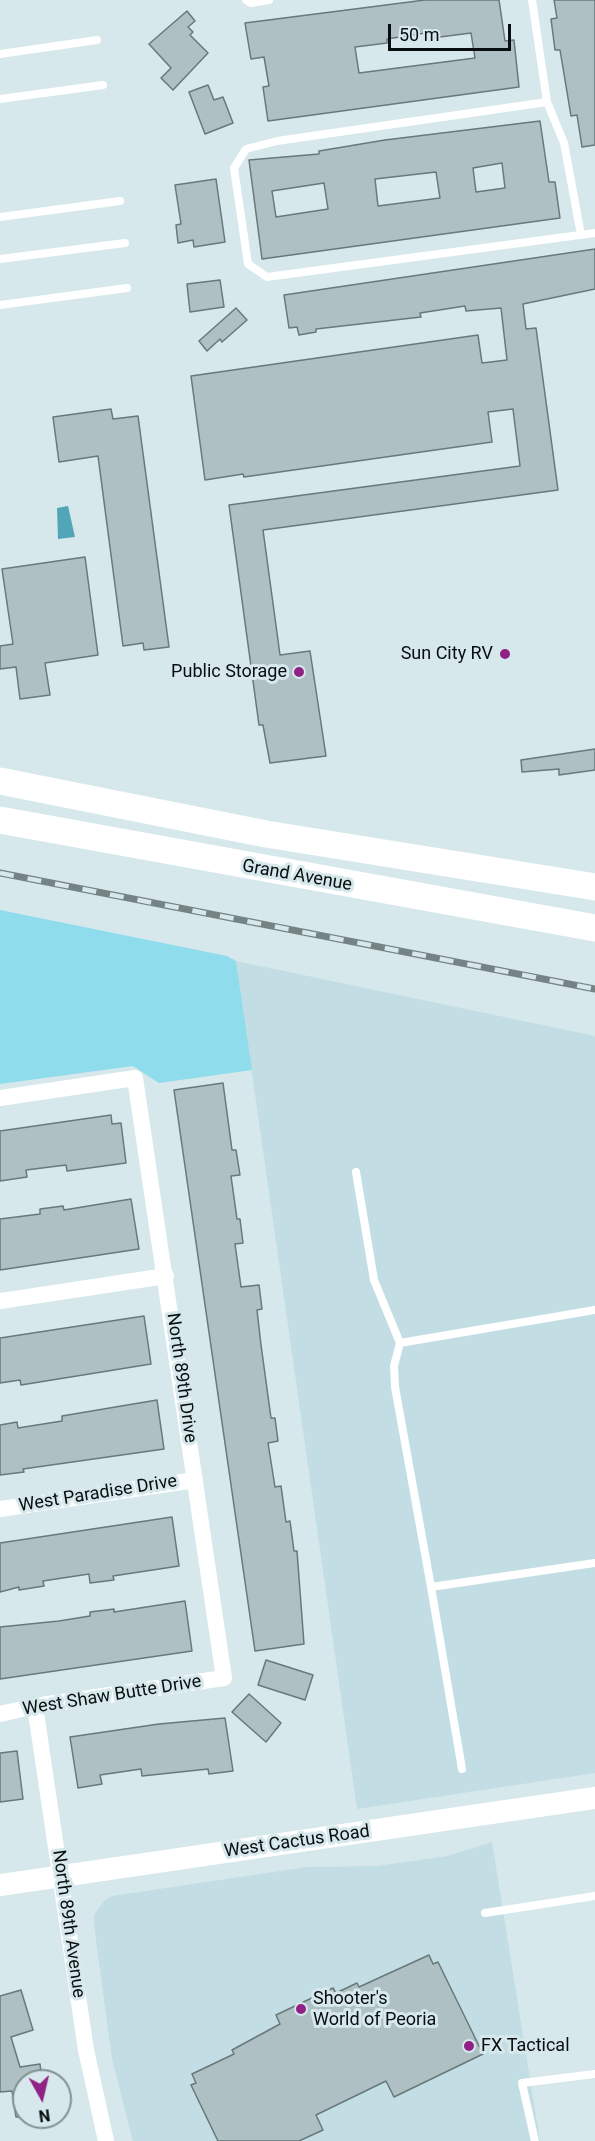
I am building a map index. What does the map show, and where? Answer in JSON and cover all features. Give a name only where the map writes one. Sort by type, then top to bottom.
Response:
[{"type":"highway","name":"Grand Avenue","points":[[0,781],[266,834],[595,887]]},
{"type":"highway","name":"Grand Avenue","points":[[0,820],[595,928]]},
{"type":"highway","points":[[261,869],[266,834]]},
{"type":"main road","name":"West Cactus Road","points":[[0,1885],[595,1798]]},
{"type":"street","name":"North 89th Drive","points":[[0,1098],[135,1078],[224,1678]]},
{"type":"street","points":[[0,1302],[166,1276]]},
{"type":"street","name":"West Paradise Drive","points":[[0,1509],[195,1479]]},
{"type":"street","name":"West Shaw Butte Drive","points":[[0,1714],[35,1706],[224,1678]]},
{"type":"street","name":"North 89th Avenue","points":[[35,1706],[86,2050],[106,2141]]},
{"type":"lane","points":[[246,0],[251,3],[269,0]]},
{"type":"lane","points":[[532,0],[547,102],[564,143],[581,235]]},
{"type":"lane","points":[[0,54],[97,40]]},
{"type":"lane","points":[[0,99],[104,85]]},
{"type":"lane","points":[[547,102],[277,141],[246,149],[234,168],[248,264],[267,277],[595,233]]},
{"type":"lane","points":[[0,217],[120,201]]},
{"type":"lane","points":[[0,259],[125,243]]},
{"type":"lane","points":[[0,305],[127,288]]},
{"type":"lane","points":[[356,1172],[374,1280],[400,1343],[394,1366],[395,1387],[462,1769]]},
{"type":"lane","points":[[400,1343],[595,1310]]},
{"type":"lane","points":[[431,1587],[595,1563]]},
{"type":"lane","points":[[485,1913],[595,1896]]},
{"type":"lane","points":[[535,2141],[522,2083],[595,2074]]},
{"type":"shaded area","points":[[68,506],[75,537],[58,539],[57,508]]},
{"type":"shaded area","points":[[0,910],[227,956],[236,961],[252,1070],[159,1083],[133,1066],[0,1084]]},
{"type":"shaded area","points":[[236,961],[595,1036],[595,1773],[357,1809]]},
{"type":"shaded area","points":[[492,1842],[540,2141],[133,2141],[112,2059],[94,1925],[94,1915],[104,1901],[112,1896],[307,1867],[377,1866],[448,1856]]},
{"type":"building","points":[[425,0],[499,0],[505,41],[514,40],[519,87],[268,121],[263,87],[269,86],[264,57],[251,59],[245,23]],"holes":[[[432,32],[432,38],[471,33],[475,58],[359,73],[355,47],[387,43],[387,39]]]},
{"type":"building","points":[[554,0],[595,0],[595,145],[582,147],[577,115],[571,116],[560,50],[555,50],[551,19],[557,18]]},
{"type":"building","points":[[187,11],[195,21],[188,27],[193,32],[190,35],[208,53],[173,90],[161,78],[171,68],[149,44]]},
{"type":"building","points":[[208,85],[214,100],[223,97],[233,123],[205,134],[189,92]]},
{"type":"building","points":[[540,121],[549,182],[555,182],[560,218],[262,259],[249,160],[319,154],[319,151],[385,140]],"holes":[[[502,163],[505,188],[476,192],[473,168]],[[436,172],[440,198],[378,206],[375,179]],[[324,183],[328,209],[276,217],[272,191]]]},
{"type":"building","points":[[216,179],[225,242],[194,247],[193,240],[178,243],[176,225],[181,224],[175,185]]},
{"type":"building","points":[[595,249],[595,289],[523,304],[526,329],[536,328],[558,490],[263,530],[280,655],[310,651],[326,756],[270,763],[263,725],[259,725],[229,505],[520,466],[513,409],[488,412],[492,442],[244,477],[243,474],[205,480],[191,376],[478,335],[482,363],[507,360],[501,308],[466,311],[465,306],[420,313],[421,317],[316,329],[316,332],[299,335],[297,327],[289,328],[284,295]]},
{"type":"building","points":[[220,280],[224,307],[190,312],[187,284]]},
{"type":"building","points":[[236,308],[247,320],[222,342],[220,339],[207,351],[199,341]]},
{"type":"building","points":[[111,409],[113,419],[138,416],[169,647],[144,650],[143,643],[123,646],[98,456],[59,462],[53,417]]},
{"type":"building","points":[[85,557],[98,655],[45,663],[50,695],[20,699],[16,667],[0,669],[0,646],[13,644],[2,569]]},
{"type":"building","points":[[595,749],[595,770],[559,775],[559,769],[522,772],[521,760]]},
{"type":"building","points":[[223,1083],[232,1150],[236,1150],[240,1175],[231,1176],[243,1243],[235,1244],[241,1287],[259,1285],[262,1309],[257,1310],[261,1345],[271,1418],[275,1418],[278,1441],[268,1443],[275,1487],[281,1486],[286,1522],[290,1521],[294,1551],[297,1551],[304,1644],[255,1651],[174,1090]]},
{"type":"building","points":[[111,1115],[112,1124],[121,1123],[126,1163],[67,1171],[66,1165],[26,1170],[27,1177],[0,1181],[0,1131]]},
{"type":"building","points":[[131,1199],[139,1249],[0,1270],[0,1219],[40,1214],[40,1209],[63,1206],[64,1210]]},
{"type":"building","points":[[144,1316],[151,1364],[21,1385],[20,1380],[0,1383],[0,1338]]},
{"type":"building","points":[[157,1400],[164,1449],[23,1469],[24,1472],[0,1475],[0,1425],[17,1422],[18,1428],[62,1421],[62,1416]]},
{"type":"building","points":[[172,1517],[179,1566],[113,1576],[114,1580],[90,1583],[89,1574],[43,1581],[44,1586],[19,1590],[19,1587],[0,1592],[0,1543]]},
{"type":"building","points":[[185,1601],[192,1651],[0,1679],[0,1627],[90,1616],[90,1612],[114,1609],[114,1612]]},
{"type":"building","points":[[266,1660],[313,1675],[305,1700],[258,1685]]},
{"type":"building","points":[[249,1694],[281,1723],[266,1742],[232,1712]]},
{"type":"building","points":[[225,1718],[233,1771],[209,1774],[208,1769],[142,1776],[141,1769],[100,1775],[102,1784],[78,1788],[70,1737],[159,1724]]},
{"type":"building","points":[[17,1751],[23,1799],[0,1802],[0,1753]]},
{"type":"building","points":[[429,1955],[433,1964],[438,1962],[483,2054],[394,2097],[386,2081],[316,2115],[323,2130],[299,2141],[218,2141],[191,2085],[196,2083],[192,2074],[234,2054],[232,2050],[280,2024],[276,2015],[333,1988],[336,1993],[357,1983],[359,1987]]},
{"type":"building","points":[[21,1990],[33,2030],[11,2037],[20,2067],[40,2064],[41,2069],[12,2069],[12,2091],[0,2092],[0,1996]]},
{"type":"railway","points":[[0,873],[595,989]]},
{"type":"place","name":"Sun City RV","points":[[505,654]]},
{"type":"place","name":"Public Storage","points":[[299,672]]},
{"type":"place","name":"Shooter's World of Peoria","points":[[301,2009]]},
{"type":"place","name":"FX Tactical","points":[[469,2046]]}]
